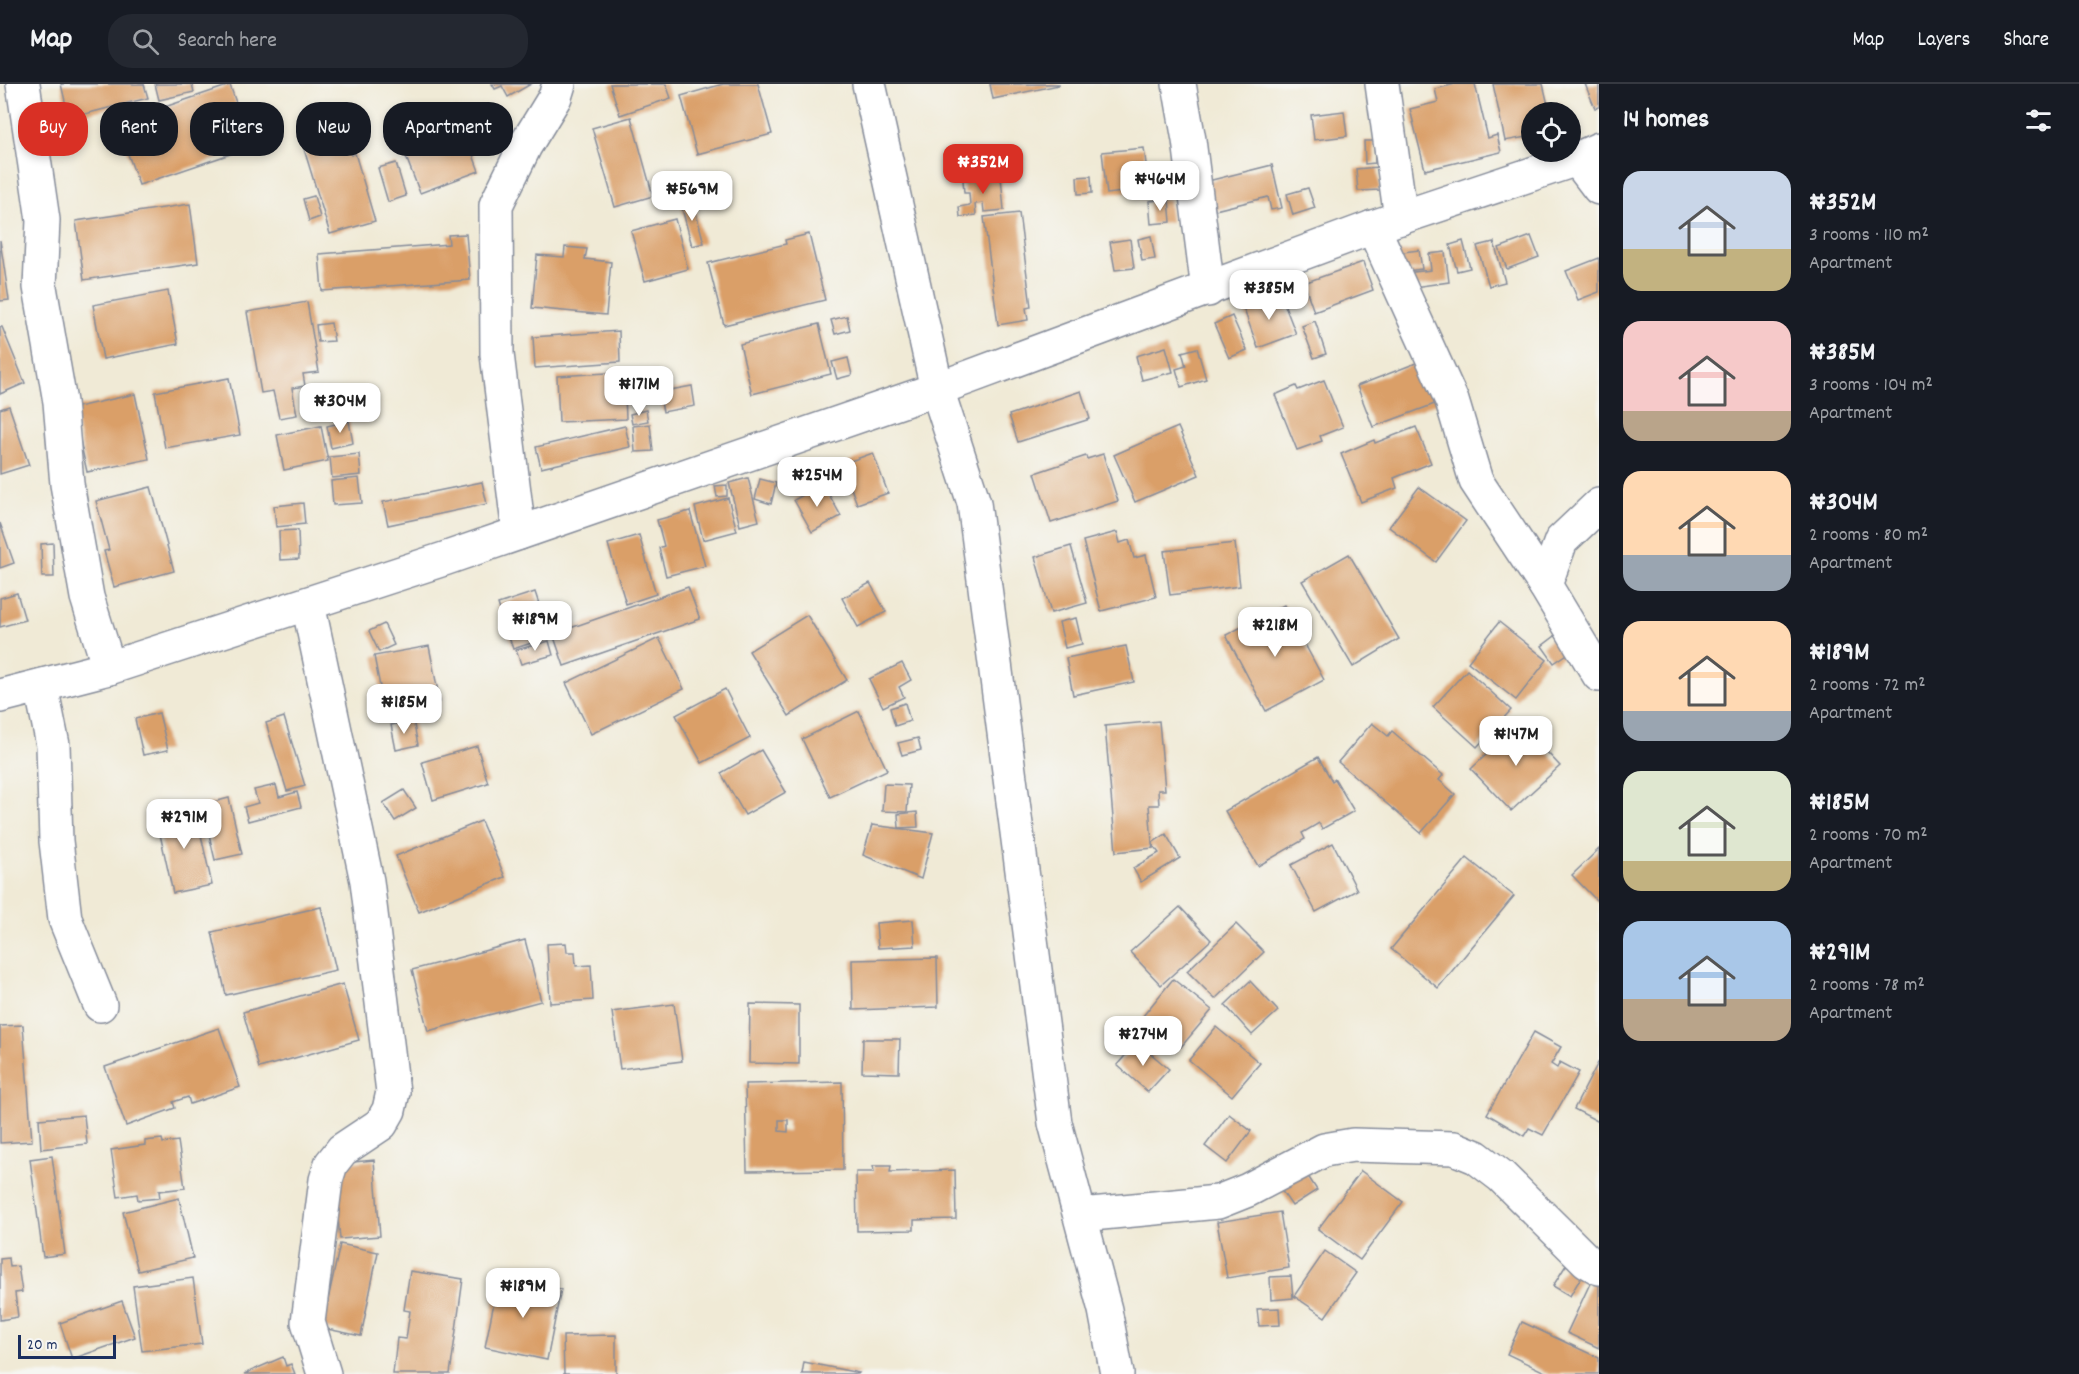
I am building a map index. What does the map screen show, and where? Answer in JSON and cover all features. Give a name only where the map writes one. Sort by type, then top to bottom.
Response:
[{"type":"street","points":[[24,84],[43,220],[40,287],[60,402],[67,484],[87,597],[109,668]]},
{"type":"street","points":[[519,533],[497,354],[496,205],[525,146],[555,97],[559,84]]},
{"type":"street","points":[[869,84],[937,389],[974,503],[1055,1123],[1081,1215],[1117,1374]]},
{"type":"street","points":[[1179,84],[1189,140],[1208,290]]},
{"type":"street","points":[[1382,84],[1387,223],[1452,401],[1476,481],[1545,585],[1599,675]]},
{"type":"street","points":[[0,696],[109,668],[519,533],[937,389],[1387,223],[1588,154],[1599,188]]},
{"type":"street","points":[[1545,585],[1561,541],[1599,505]]},
{"type":"street","points":[[308,604],[367,881],[393,1092],[389,1110],[381,1124],[342,1150],[331,1164],[326,1180],[308,1322],[324,1374]]},
{"type":"street","points":[[41,686],[53,746],[56,841],[65,919],[100,1005]]},
{"type":"street","points":[[1081,1215],[1218,1202],[1248,1190],[1324,1149],[1353,1145],[1454,1149],[1476,1157],[1501,1176],[1587,1261],[1599,1268]]},
{"type":"building","points":[[61,84],[144,84],[148,98],[132,102],[100,102],[100,110],[88,113],[88,102],[65,102]]},
{"type":"building","points":[[155,84],[192,84],[194,92],[159,100]]},
{"type":"building","points":[[492,84],[531,84],[508,97],[502,86],[495,89]]},
{"type":"building","points":[[610,84],[666,84],[671,98],[620,115]]},
{"type":"building","points":[[723,84],[758,84],[772,134],[697,154],[681,96]]},
{"type":"building","points":[[990,84],[1059,84],[1059,85],[993,99]]},
{"type":"building","points":[[1455,84],[1475,84],[1488,138],[1497,135],[1501,152],[1425,170],[1410,109],[1438,102],[1435,89]]},
{"type":"building","points":[[1493,84],[1543,84],[1547,102],[1521,102],[1521,138],[1505,141]]},
{"type":"building","points":[[1585,84],[1599,84],[1599,107],[1595,108]]},
{"type":"building","points":[[230,85],[236,102],[190,102],[190,156],[224,156],[139,185],[129,156],[178,156],[178,102]]},
{"type":"building","points":[[1344,111],[1347,136],[1314,140],[1311,115]]},
{"type":"building","points":[[631,117],[653,196],[615,207],[592,128]]},
{"type":"building","points":[[1364,141],[1374,141],[1375,163],[1365,164]]},
{"type":"building","points":[[1144,148],[1147,172],[1154,171],[1156,188],[1107,194],[1102,152]]},
{"type":"building","points":[[306,156],[356,156],[375,221],[330,234]]},
{"type":"building","points":[[406,156],[473,156],[479,171],[420,193]]},
{"type":"building","points":[[396,163],[406,196],[388,202],[378,168]]},
{"type":"building","points":[[1272,165],[1282,208],[1271,210],[1268,197],[1207,212],[1200,183]]},
{"type":"building","points":[[1378,167],[1380,190],[1358,191],[1356,169]]},
{"type":"building","points":[[1091,176],[1092,193],[1078,194],[1077,177]]},
{"type":"building","points":[[1001,177],[1004,210],[984,212],[983,203],[975,204],[976,215],[960,217],[959,207],[970,205],[969,193],[964,193],[963,180]]},
{"type":"building","points":[[1308,188],[1315,208],[1293,215],[1287,194]]},
{"type":"building","points":[[314,196],[320,217],[309,221],[303,199]]},
{"type":"building","points":[[692,198],[704,243],[692,246],[680,201]]},
{"type":"building","points":[[1169,199],[1171,222],[1151,224],[1149,201]]},
{"type":"building","points":[[190,204],[198,263],[84,280],[76,221]]},
{"type":"building","points":[[1019,213],[1031,307],[1026,308],[1028,320],[998,325],[984,217]]},
{"type":"building","points":[[675,219],[688,269],[645,281],[631,231]]},
{"type":"building","points":[[466,234],[470,280],[322,291],[319,254],[449,244],[448,235]]},
{"type":"building","points":[[809,234],[825,300],[724,325],[708,263],[786,244],[785,240]]},
{"type":"building","points":[[1151,236],[1155,259],[1142,261],[1138,239]]},
{"type":"building","points":[[1531,236],[1539,257],[1507,269],[1499,248]]},
{"type":"building","points":[[1130,239],[1134,268],[1115,270],[1110,242]]},
{"type":"building","points":[[0,240],[9,300],[0,301]]},
{"type":"building","points":[[1463,241],[1470,268],[1457,271],[1450,245]]},
{"type":"building","points":[[1494,242],[1505,282],[1489,286],[1477,246]]},
{"type":"building","points":[[565,247],[587,249],[585,259],[611,262],[606,315],[532,308],[537,255],[564,257]]},
{"type":"building","points":[[1419,250],[1422,269],[1398,272],[1395,253]]},
{"type":"building","points":[[1445,252],[1449,282],[1407,288],[1405,273],[1431,270],[1429,254]]},
{"type":"building","points":[[1599,258],[1599,292],[1578,300],[1566,271]]},
{"type":"building","points":[[1363,262],[1373,290],[1314,312],[1304,283]]},
{"type":"building","points":[[168,291],[178,344],[103,359],[93,305]]},
{"type":"building","points":[[1280,293],[1296,334],[1258,348],[1243,307]]},
{"type":"building","points":[[307,302],[319,372],[303,374],[305,386],[292,388],[297,415],[279,418],[273,391],[261,393],[247,312]]},
{"type":"building","points":[[847,316],[850,330],[835,334],[831,320]]},
{"type":"building","points":[[1232,316],[1247,350],[1229,358],[1214,324]]},
{"type":"building","points":[[1315,321],[1326,354],[1314,358],[1302,326]]},
{"type":"building","points":[[331,323],[334,341],[318,342],[316,325]]},
{"type":"building","points":[[819,324],[831,374],[752,394],[740,344]]},
{"type":"building","points":[[0,327],[2,327],[25,383],[0,394]]},
{"type":"building","points":[[619,331],[620,362],[535,368],[533,337]]},
{"type":"building","points":[[1166,347],[1173,372],[1142,380],[1136,356]]},
{"type":"building","points":[[1197,348],[1206,379],[1181,387],[1176,369],[1186,366],[1182,352]]},
{"type":"building","points":[[848,358],[852,375],[837,379],[832,362]]},
{"type":"building","points":[[1424,360],[1440,402],[1373,427],[1357,386]]},
{"type":"building","points":[[624,372],[626,419],[559,422],[557,376]]},
{"type":"building","points":[[229,378],[240,435],[165,448],[155,392]]},
{"type":"building","points":[[1324,380],[1343,427],[1320,436],[1322,441],[1297,450],[1275,395],[1296,386],[1298,390]]},
{"type":"building","points":[[692,386],[695,406],[663,412],[659,392]]},
{"type":"building","points":[[1081,391],[1090,419],[1018,442],[1009,415]]},
{"type":"building","points":[[135,394],[149,459],[87,472],[73,408]]},
{"type":"building","points":[[9,406],[29,465],[0,474],[0,409]]},
{"type":"building","points":[[646,410],[648,421],[632,424],[630,414]]},
{"type":"building","points":[[349,421],[353,443],[331,448],[327,426]]},
{"type":"building","points":[[650,424],[653,451],[635,452],[633,426]]},
{"type":"building","points":[[321,426],[328,461],[284,470],[277,435]]},
{"type":"building","points":[[625,426],[630,447],[541,468],[536,447]]},
{"type":"building","points":[[1178,427],[1199,475],[1135,502],[1114,455]]},
{"type":"building","points":[[1416,427],[1431,463],[1394,478],[1397,488],[1361,502],[1341,454],[1374,440],[1375,443]]},
{"type":"building","points":[[873,453],[888,493],[857,504],[842,464]]},
{"type":"building","points":[[359,454],[361,475],[332,478],[330,457]]},
{"type":"building","points":[[1103,454],[1118,501],[1051,523],[1035,473],[1086,456],[1087,459]]},
{"type":"building","points":[[359,478],[362,503],[333,505],[331,481]]},
{"type":"building","points":[[748,478],[759,521],[740,526],[729,483]]},
{"type":"building","points":[[760,479],[776,483],[771,504],[755,499]]},
{"type":"building","points":[[482,482],[487,504],[388,525],[383,502]]},
{"type":"building","points":[[823,484],[841,516],[812,532],[794,500]]},
{"type":"building","points":[[727,485],[727,496],[717,497],[715,486]]},
{"type":"building","points":[[151,487],[174,571],[114,587],[104,551],[109,550],[96,501]]},
{"type":"building","points":[[1419,487],[1466,521],[1436,562],[1389,527]]},
{"type":"building","points":[[728,498],[737,531],[703,540],[695,507]]},
{"type":"building","points":[[303,503],[305,524],[276,527],[274,506]]},
{"type":"building","points":[[690,511],[705,566],[666,576],[659,548],[664,546],[657,520]]},
{"type":"building","points":[[0,523],[14,563],[0,568]]},
{"type":"building","points":[[298,530],[299,559],[280,560],[279,531]]},
{"type":"building","points":[[1117,532],[1120,543],[1129,540],[1134,558],[1146,555],[1156,597],[1101,611],[1083,541]]},
{"type":"building","points":[[639,535],[656,594],[626,604],[608,544]]},
{"type":"building","points":[[53,543],[54,577],[42,577],[41,544]]},
{"type":"building","points":[[1235,543],[1240,586],[1170,595],[1164,551]]},
{"type":"building","points":[[1071,546],[1087,603],[1051,613],[1035,557]]},
{"type":"building","points":[[1349,554],[1399,639],[1353,667],[1302,581]]},
{"type":"building","points":[[870,583],[886,612],[858,627],[842,598]]},
{"type":"building","points":[[688,587],[700,619],[564,666],[553,634]]},
{"type":"building","points":[[535,592],[550,637],[513,649],[498,604]]},
{"type":"building","points":[[17,593],[25,620],[0,627],[0,598]]},
{"type":"building","points":[[1284,605],[1324,680],[1266,711],[1226,635]]},
{"type":"building","points":[[807,615],[847,680],[789,716],[749,651]]},
{"type":"building","points":[[1076,618],[1082,644],[1065,648],[1059,622]]},
{"type":"building","points":[[1499,622],[1547,660],[1516,700],[1468,662]]},
{"type":"building","points":[[384,624],[394,645],[379,652],[369,631]]},
{"type":"building","points":[[1563,630],[1576,648],[1554,663],[1542,646]]},
{"type":"building","points":[[659,638],[684,689],[591,734],[566,683]]},
{"type":"building","points":[[549,641],[553,655],[521,664],[516,650]]},
{"type":"building","points":[[429,646],[440,702],[385,712],[374,656]]},
{"type":"building","points":[[1126,646],[1134,682],[1073,695],[1066,658]]},
{"type":"building","points":[[902,663],[911,680],[899,687],[904,697],[883,707],[869,679]]},
{"type":"building","points":[[1467,670],[1511,710],[1477,747],[1433,707]]},
{"type":"building","points":[[725,689],[750,738],[702,763],[676,715]]},
{"type":"building","points":[[905,703],[910,721],[895,726],[890,708]]},
{"type":"building","points":[[859,711],[887,770],[830,797],[802,739]]},
{"type":"building","points":[[159,713],[168,750],[143,755],[135,719]]},
{"type":"building","points":[[284,717],[305,786],[287,791],[266,723]]},
{"type":"building","points":[[413,720],[418,745],[396,750],[391,725]]},
{"type":"building","points":[[1159,721],[1165,790],[1158,790],[1159,805],[1149,805],[1152,843],[1166,834],[1180,858],[1141,882],[1133,868],[1159,853],[1152,844],[1153,848],[1116,852],[1105,726]]},
{"type":"building","points":[[1372,723],[1388,736],[1392,731],[1443,775],[1439,780],[1455,794],[1421,833],[1338,762]]},
{"type":"building","points":[[1520,723],[1560,766],[1511,811],[1471,769]]},
{"type":"building","points":[[918,738],[921,750],[902,755],[898,743]]},
{"type":"building","points":[[477,746],[488,783],[433,800],[422,762]]},
{"type":"building","points":[[761,750],[786,792],[745,815],[721,773]]},
{"type":"building","points":[[1318,757],[1332,781],[1335,779],[1354,811],[1322,829],[1319,823],[1302,833],[1305,839],[1258,866],[1225,811]]},
{"type":"building","points":[[884,784],[909,785],[907,812],[882,811]]},
{"type":"building","points":[[276,785],[279,797],[297,792],[301,807],[248,821],[244,807],[258,803],[254,790]]},
{"type":"building","points":[[404,790],[416,808],[395,821],[383,803]]},
{"type":"building","points":[[229,798],[242,854],[215,860],[202,805]]},
{"type":"building","points":[[195,808],[212,885],[173,893],[156,816]]},
{"type":"building","points":[[917,812],[918,827],[899,828],[898,814]]},
{"type":"building","points":[[481,821],[505,877],[419,912],[396,856]]},
{"type":"building","points":[[872,825],[933,833],[921,879],[863,855]]},
{"type":"building","points":[[1333,843],[1357,890],[1316,912],[1291,865]]},
{"type":"building","points":[[1599,849],[1599,903],[1572,875]]},
{"type":"building","points":[[1467,858],[1514,896],[1438,988],[1391,949]]},
{"type":"building","points":[[321,907],[336,970],[226,995],[212,932]]},
{"type":"building","points":[[1180,907],[1211,940],[1161,985],[1130,952]]},
{"type":"building","points":[[913,920],[915,946],[878,948],[876,923]]},
{"type":"building","points":[[1236,924],[1264,952],[1215,999],[1187,971]]},
{"type":"building","points":[[525,940],[541,1001],[428,1031],[412,970]]},
{"type":"building","points":[[566,943],[567,952],[575,952],[576,966],[591,965],[593,1000],[550,1003],[547,944]]},
{"type":"building","points":[[937,958],[938,1007],[853,1010],[852,960]]},
{"type":"building","points":[[1173,979],[1212,1010],[1181,1047],[1143,1016]]},
{"type":"building","points":[[1250,981],[1278,1011],[1252,1035],[1225,1005]]},
{"type":"building","points":[[343,984],[359,1040],[259,1068],[243,1012]]},
{"type":"building","points":[[674,1004],[682,1061],[620,1069],[612,1012]]},
{"type":"building","points":[[750,1004],[799,1005],[799,1064],[749,1063]]},
{"type":"building","points":[[23,1025],[32,1141],[0,1143],[0,1026]]},
{"type":"building","points":[[1216,1027],[1260,1063],[1232,1096],[1189,1060]]},
{"type":"building","points":[[219,1028],[240,1087],[190,1104],[188,1097],[173,1102],[175,1108],[126,1126],[105,1067]]},
{"type":"building","points":[[1534,1032],[1561,1047],[1551,1064],[1557,1068],[1560,1062],[1579,1072],[1543,1135],[1529,1128],[1524,1136],[1487,1114]]},
{"type":"building","points":[[863,1039],[900,1039],[899,1073],[862,1072]]},
{"type":"building","points":[[1137,1042],[1169,1069],[1148,1092],[1117,1065]]},
{"type":"building","points":[[1599,1061],[1599,1122],[1574,1109]]},
{"type":"building","points":[[842,1082],[843,1170],[747,1171],[745,1084]],"holes":[[[779,1120],[788,1120],[788,1132],[779,1131]]]},
{"type":"building","points":[[1229,1114],[1251,1131],[1227,1163],[1205,1146]]},
{"type":"building","points":[[84,1115],[87,1144],[41,1149],[39,1119]]},
{"type":"building","points":[[162,1139],[163,1143],[178,1141],[185,1188],[159,1191],[160,1198],[138,1200],[137,1194],[118,1197],[111,1150],[145,1145],[145,1141]]},
{"type":"building","points":[[52,1156],[65,1254],[43,1257],[30,1159]]},
{"type":"building","points":[[374,1160],[380,1236],[340,1239],[333,1164]]},
{"type":"building","points":[[873,1166],[891,1166],[890,1172],[955,1170],[956,1219],[914,1220],[914,1230],[857,1231],[856,1172],[874,1172]]},
{"type":"building","points":[[1304,1170],[1317,1190],[1292,1206],[1279,1187]]},
{"type":"building","points":[[1361,1171],[1403,1202],[1360,1260],[1318,1229]]},
{"type":"building","points":[[179,1198],[193,1258],[138,1271],[123,1212]]},
{"type":"building","points":[[1280,1212],[1289,1268],[1227,1278],[1217,1222]]},
{"type":"building","points":[[340,1244],[378,1252],[361,1336],[322,1328]]},
{"type":"building","points":[[1325,1251],[1356,1273],[1325,1317],[1294,1296]]},
{"type":"building","points":[[9,1258],[10,1267],[18,1266],[22,1292],[15,1293],[18,1317],[0,1320],[0,1259]]},
{"type":"building","points":[[1566,1265],[1583,1274],[1570,1296],[1553,1286]]},
{"type":"building","points":[[410,1271],[463,1279],[450,1374],[393,1374],[397,1338],[406,1339],[410,1311],[404,1310]]},
{"type":"building","points":[[1291,1276],[1293,1298],[1271,1300],[1270,1277]]},
{"type":"building","points":[[1593,1277],[1599,1280],[1599,1348],[1567,1333]]},
{"type":"building","points":[[193,1278],[202,1344],[142,1351],[133,1286]]},
{"type":"building","points":[[499,1278],[561,1289],[547,1360],[485,1347]]},
{"type":"building","points":[[122,1301],[135,1337],[72,1359],[60,1323]]},
{"type":"building","points":[[1279,1308],[1280,1325],[1259,1326],[1257,1309]]},
{"type":"building","points":[[1522,1322],[1599,1358],[1599,1374],[1549,1374],[1507,1354]]},
{"type":"building","points":[[616,1335],[616,1374],[564,1374],[563,1336]]},
{"type":"building","points":[[283,1357],[286,1366],[291,1364],[295,1374],[244,1374]]},
{"type":"building","points":[[804,1362],[859,1373],[802,1374]]}]
